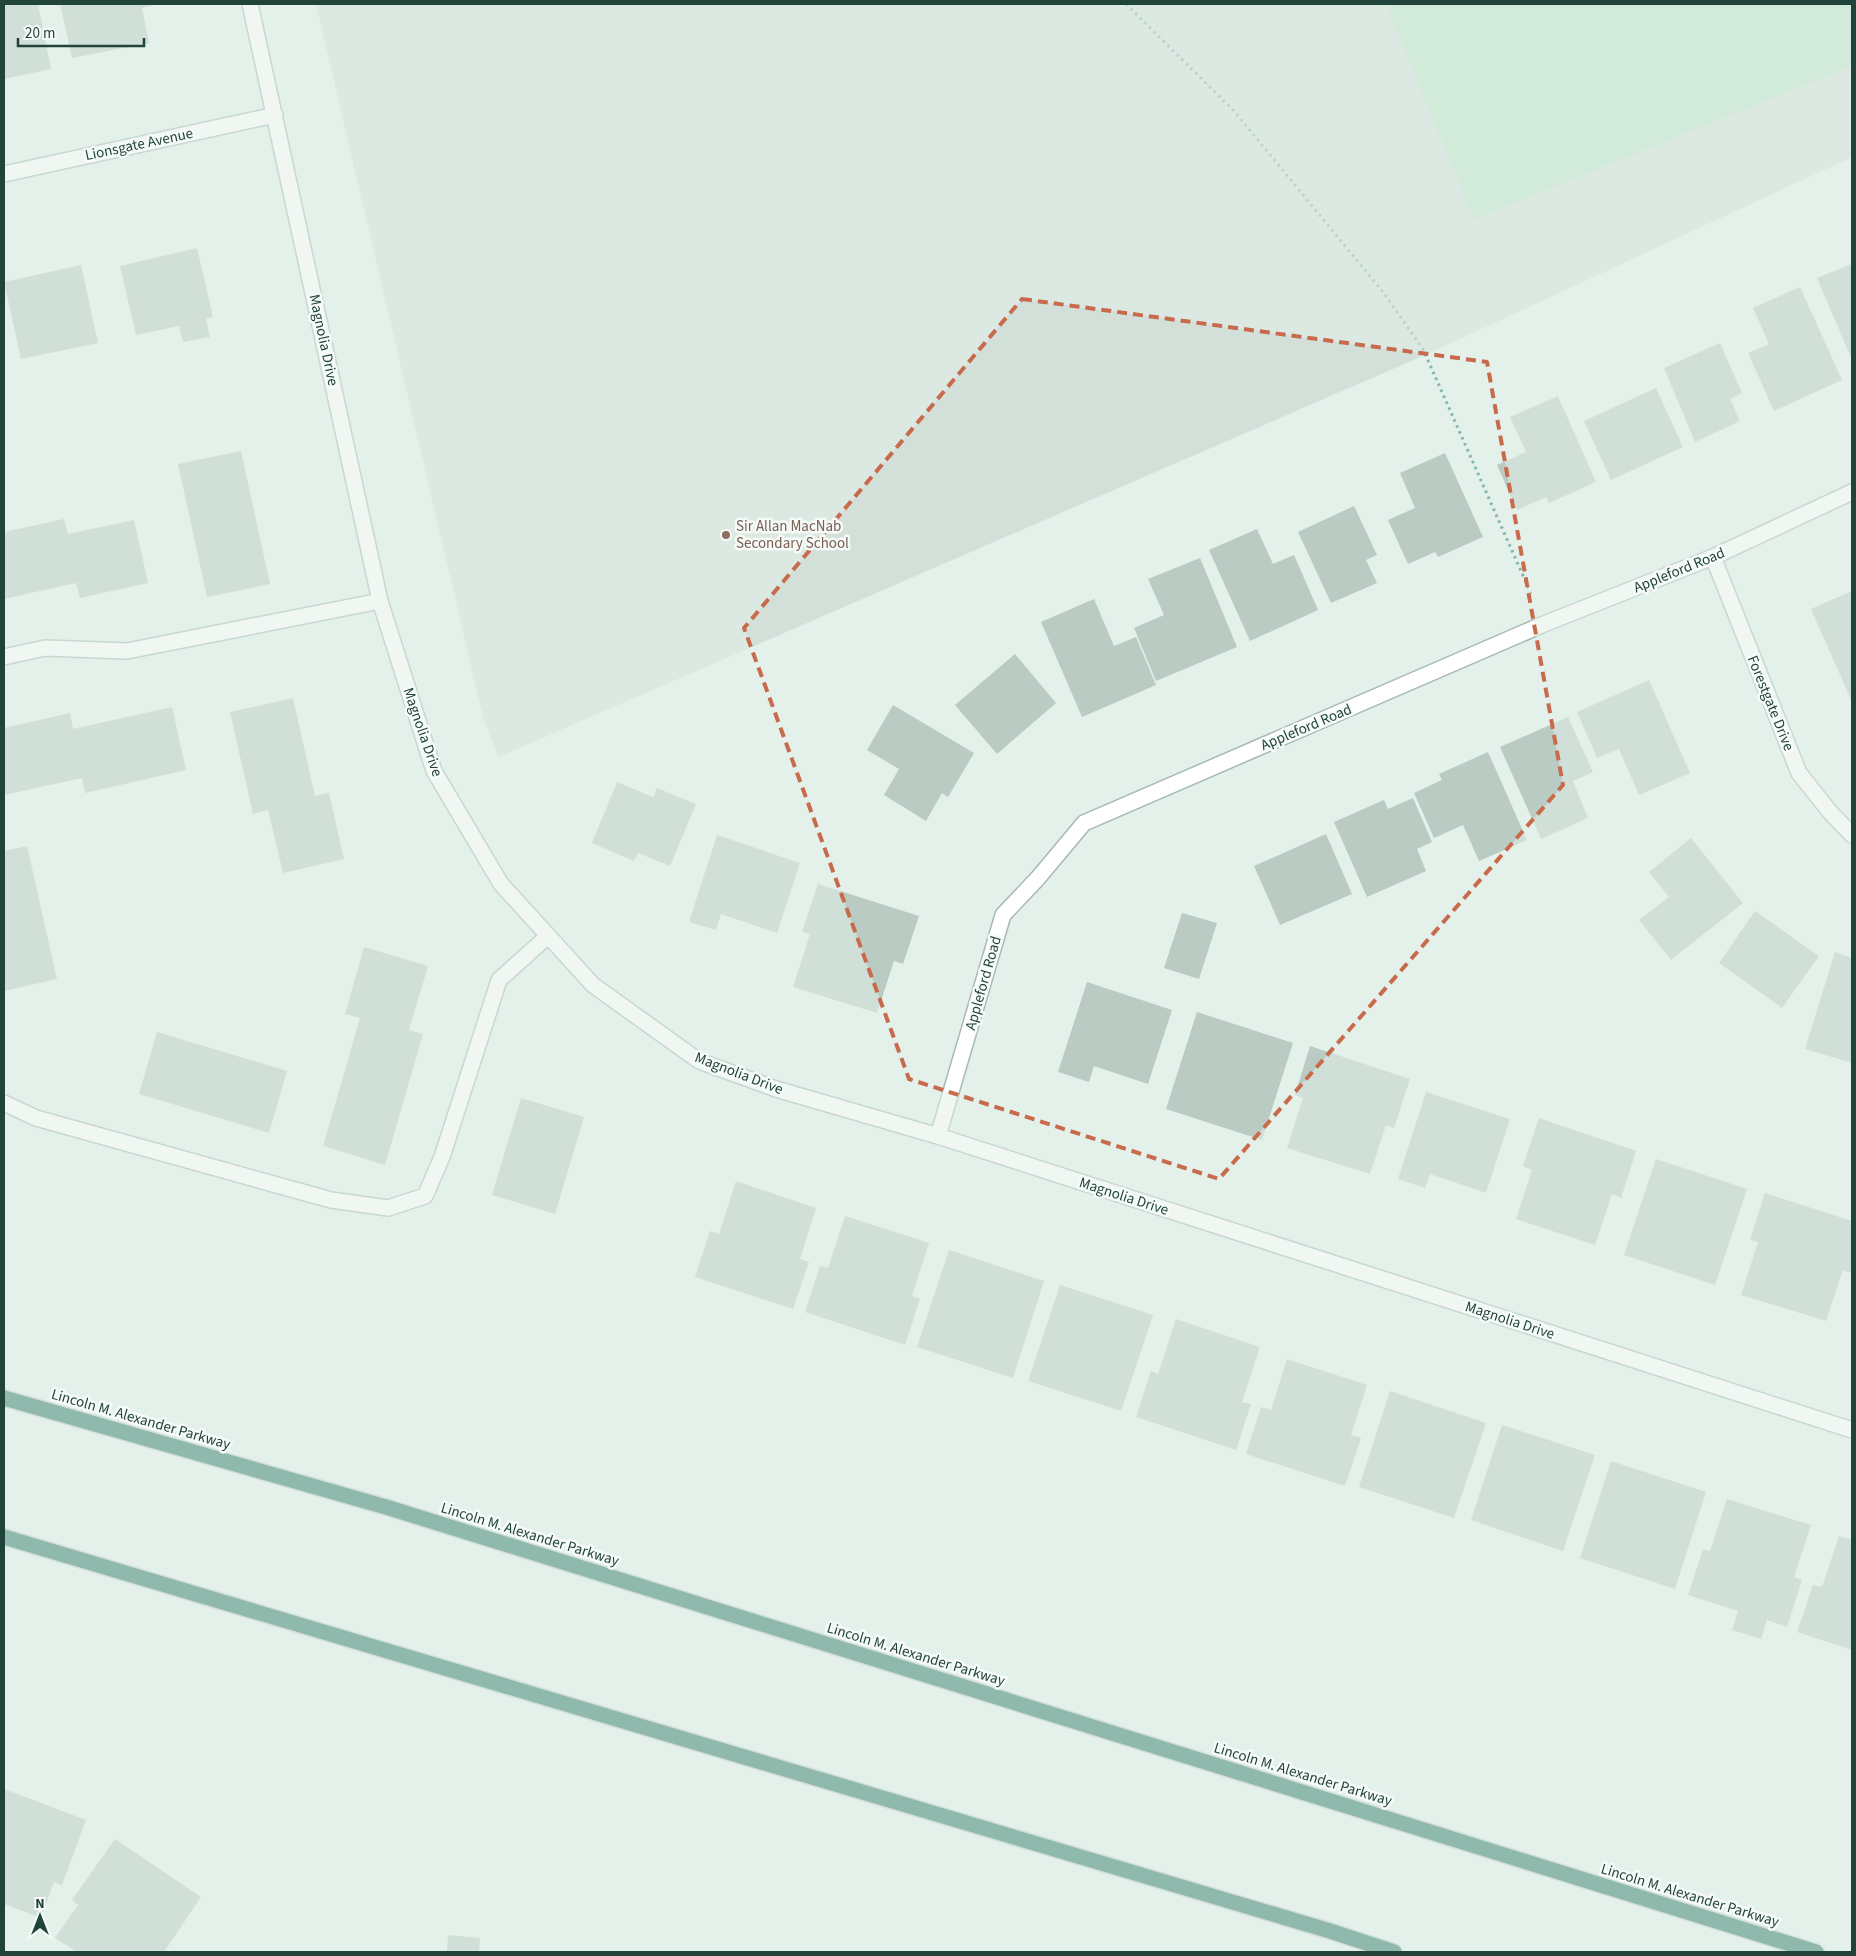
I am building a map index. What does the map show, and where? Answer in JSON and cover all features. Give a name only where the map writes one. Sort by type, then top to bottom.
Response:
[{"type":"highway","name":"Lincoln M. Alexander Parkway","points":[[4,1398],[386,1507],[1816,1952]]},
{"type":"highway","points":[[4,1537],[1320,1928],[1394,1952]]},
{"type":"street","name":"Magnolia Drive","points":[[250,4],[380,600],[434,772],[501,884],[593,985],[699,1060],[776,1089],[938,1136],[1852,1430]]},
{"type":"street","name":"Lionsgate Avenue","points":[[4,174],[275,114]]},
{"type":"street","name":"Appleford Road","points":[[938,1136],[1003,915],[1038,878],[1084,824],[1544,624],[1713,557],[1852,492]]},
{"type":"street","name":"Forestgate Drive","points":[[1713,557],[1799,773],[1830,812],[1852,834]]},
{"type":"street","points":[[4,657],[44,648],[127,651],[380,600]]},
{"type":"street","points":[[4,1103],[36,1118],[331,1200],[388,1208],[425,1196],[442,1157],[499,980],[548,936]]},
{"type":"path","points":[[1126,4],[1234,111],[1383,292],[1423,349],[1544,624]]},
{"type":"highlighted area","points":[[1022,299],[1487,362],[1563,785],[1219,1179],[909,1079],[744,628]]},
{"type":"shaded area","name":"Sir Allan MacNab Secondary School","points":[[316,4],[1852,4],[1852,157],[1432,352],[498,757],[483,717]]},
{"type":"green space","points":[[1386,4],[1852,4],[1852,66],[1474,219]]},
{"type":"building","points":[[4,4],[38,4],[51,69],[4,79]]},
{"type":"building","points":[[60,4],[157,4],[142,8],[149,43],[72,58]]},
{"type":"building","points":[[197,248],[213,317],[206,319],[210,337],[183,342],[179,326],[136,335],[120,266]]},
{"type":"building","points":[[1852,264],[1852,360],[1817,278]]},
{"type":"building","points":[[81,265],[98,343],[21,359],[4,282]]},
{"type":"building","points":[[1800,287],[1842,380],[1774,411],[1748,353],[1769,344],[1753,308]]},
{"type":"building","points":[[1720,343],[1742,393],[1730,399],[1740,421],[1695,442],[1664,368]]},
{"type":"building","points":[[1656,388],[1683,447],[1611,480],[1584,421]]},
{"type":"building","points":[[1558,396],[1596,482],[1549,503],[1546,497],[1517,510],[1497,465],[1526,452],[1510,417]]},
{"type":"building","points":[[241,451],[270,584],[207,597],[178,464]]},
{"type":"building","points":[[1445,453],[1483,537],[1438,557],[1435,552],[1408,564],[1388,520],[1415,508],[1400,473]]},
{"type":"building","points":[[1354,506],[1377,555],[1366,560],[1377,583],[1331,603],[1298,532]]},
{"type":"building","points":[[64,519],[68,534],[134,520],[148,583],[80,598],[76,583],[4,599],[4,532]]},
{"type":"building","points":[[1257,529],[1273,564],[1294,555],[1318,610],[1250,641],[1209,550]]},
{"type":"building","points":[[1200,558],[1237,647],[1156,681],[1134,628],[1164,615],[1148,579]]},
{"type":"building","points":[[1852,591],[1852,702],[1811,609]]},
{"type":"building","points":[[1094,599],[1114,646],[1136,637],[1156,685],[1082,717],[1041,622]]},
{"type":"building","points":[[1015,654],[1056,703],[997,754],[955,705]]},
{"type":"building","points":[[1649,680],[1690,773],[1639,795],[1619,749],[1597,758],[1577,712]]},
{"type":"building","points":[[293,698],[315,796],[329,793],[344,859],[283,873],[268,810],[253,814],[230,712]]},
{"type":"building","points":[[893,705],[974,753],[948,797],[942,793],[926,821],[884,795],[899,769],[867,750]]},
{"type":"building","points":[[172,707],[186,770],[85,793],[82,778],[4,795],[4,728],[70,713],[73,729]]},
{"type":"building","points":[[1568,717],[1593,772],[1573,781],[1588,818],[1541,839],[1500,747]]},
{"type":"building","points":[[1488,752],[1527,840],[1479,861],[1463,825],[1434,838],[1414,793],[1442,780],[1439,774]]},
{"type":"building","points":[[617,782],[653,797],[657,788],[696,804],[670,866],[638,853],[634,861],[592,843]]},
{"type":"building","points":[[1413,798],[1432,842],[1417,849],[1426,871],[1367,897],[1334,822],[1384,800],[1388,809]]},
{"type":"building","points":[[1326,834],[1352,894],[1280,925],[1254,866]]},
{"type":"building","points":[[717,835],[800,863],[777,933],[721,914],[716,930],[689,922]]},
{"type":"building","points":[[1691,838],[1743,903],[1671,960],[1639,920],[1669,897],[1649,872]]},
{"type":"building","points":[[27,846],[57,979],[4,991],[4,851]]},
{"type":"building","points":[[818,884],[919,916],[903,964],[894,961],[877,1013],[793,987],[810,934],[802,932]]},
{"type":"building","points":[[1755,911],[1819,956],[1782,1008],[1719,963]]},
{"type":"building","points":[[1182,913],[1217,923],[1199,979],[1164,968]]},
{"type":"building","points":[[364,947],[428,966],[409,1030],[423,1034],[385,1165],[323,1146],[360,1018],[345,1014]]},
{"type":"building","points":[[1835,952],[1852,958],[1852,1063],[1805,1049]]},
{"type":"building","points":[[1087,982],[1172,1010],[1148,1084],[1094,1066],[1089,1082],[1058,1072]]},
{"type":"building","points":[[1197,1012],[1293,1043],[1262,1140],[1166,1109]]},
{"type":"building","points":[[157,1032],[287,1071],[269,1133],[139,1094]]},
{"type":"building","points":[[1310,1046],[1410,1079],[1394,1128],[1386,1125],[1370,1174],[1287,1148],[1303,1098],[1295,1095]]},
{"type":"building","points":[[1426,1092],[1510,1119],[1486,1193],[1430,1174],[1425,1188],[1398,1179]]},
{"type":"building","points":[[521,1098],[584,1117],[555,1214],[492,1195]]},
{"type":"building","points":[[1539,1118],[1636,1151],[1621,1198],[1612,1194],[1595,1245],[1516,1219],[1532,1170],[1523,1166]]},
{"type":"building","points":[[1656,1159],[1747,1189],[1715,1285],[1624,1255]]},
{"type":"building","points":[[736,1181],[816,1208],[800,1259],[809,1262],[793,1309],[695,1277],[710,1231],[719,1234]]},
{"type":"building","points":[[1765,1193],[1852,1221],[1852,1266],[1850,1273],[1843,1270],[1826,1321],[1741,1295],[1758,1242],[1750,1240]]},
{"type":"building","points":[[845,1216],[929,1243],[912,1296],[920,1299],[905,1345],[805,1312],[820,1266],[828,1268]]},
{"type":"building","points":[[949,1250],[1044,1281],[1013,1378],[917,1347]]},
{"type":"building","points":[[1060,1285],[1153,1315],[1121,1411],[1028,1381]]},
{"type":"building","points":[[1176,1319],[1260,1347],[1242,1402],[1251,1404],[1236,1450],[1136,1417],[1151,1371],[1158,1374]]},
{"type":"building","points":[[1287,1359],[1367,1385],[1351,1435],[1361,1438],[1345,1486],[1246,1454],[1261,1407],[1271,1410]]},
{"type":"building","points":[[1390,1391],[1486,1423],[1454,1518],[1359,1487]]},
{"type":"building","points":[[1502,1425],[1595,1455],[1563,1551],[1471,1520]]},
{"type":"building","points":[[1611,1461],[1706,1492],[1675,1589],[1580,1558]]},
{"type":"building","points":[[1727,1499],[1811,1525],[1794,1577],[1802,1580],[1787,1627],[1767,1620],[1761,1639],[1732,1630],[1738,1611],[1688,1595],[1703,1549],[1710,1551]]},
{"type":"building","points":[[1839,1536],[1852,1540],[1852,1650],[1797,1632],[1813,1585],[1822,1587]]},
{"type":"building","points":[[4,1789],[86,1820],[62,1885],[54,1882],[41,1918],[4,1904]]},
{"type":"building","points":[[115,1839],[201,1897],[164,1952],[77,1952],[55,1938],[78,1905],[72,1900]]},
{"type":"building","points":[[448,1935],[480,1938],[479,1952],[447,1952]]},
{"type":"place","name":"Sir Allan MacNab Secondary School","points":[[726,535]]}]
